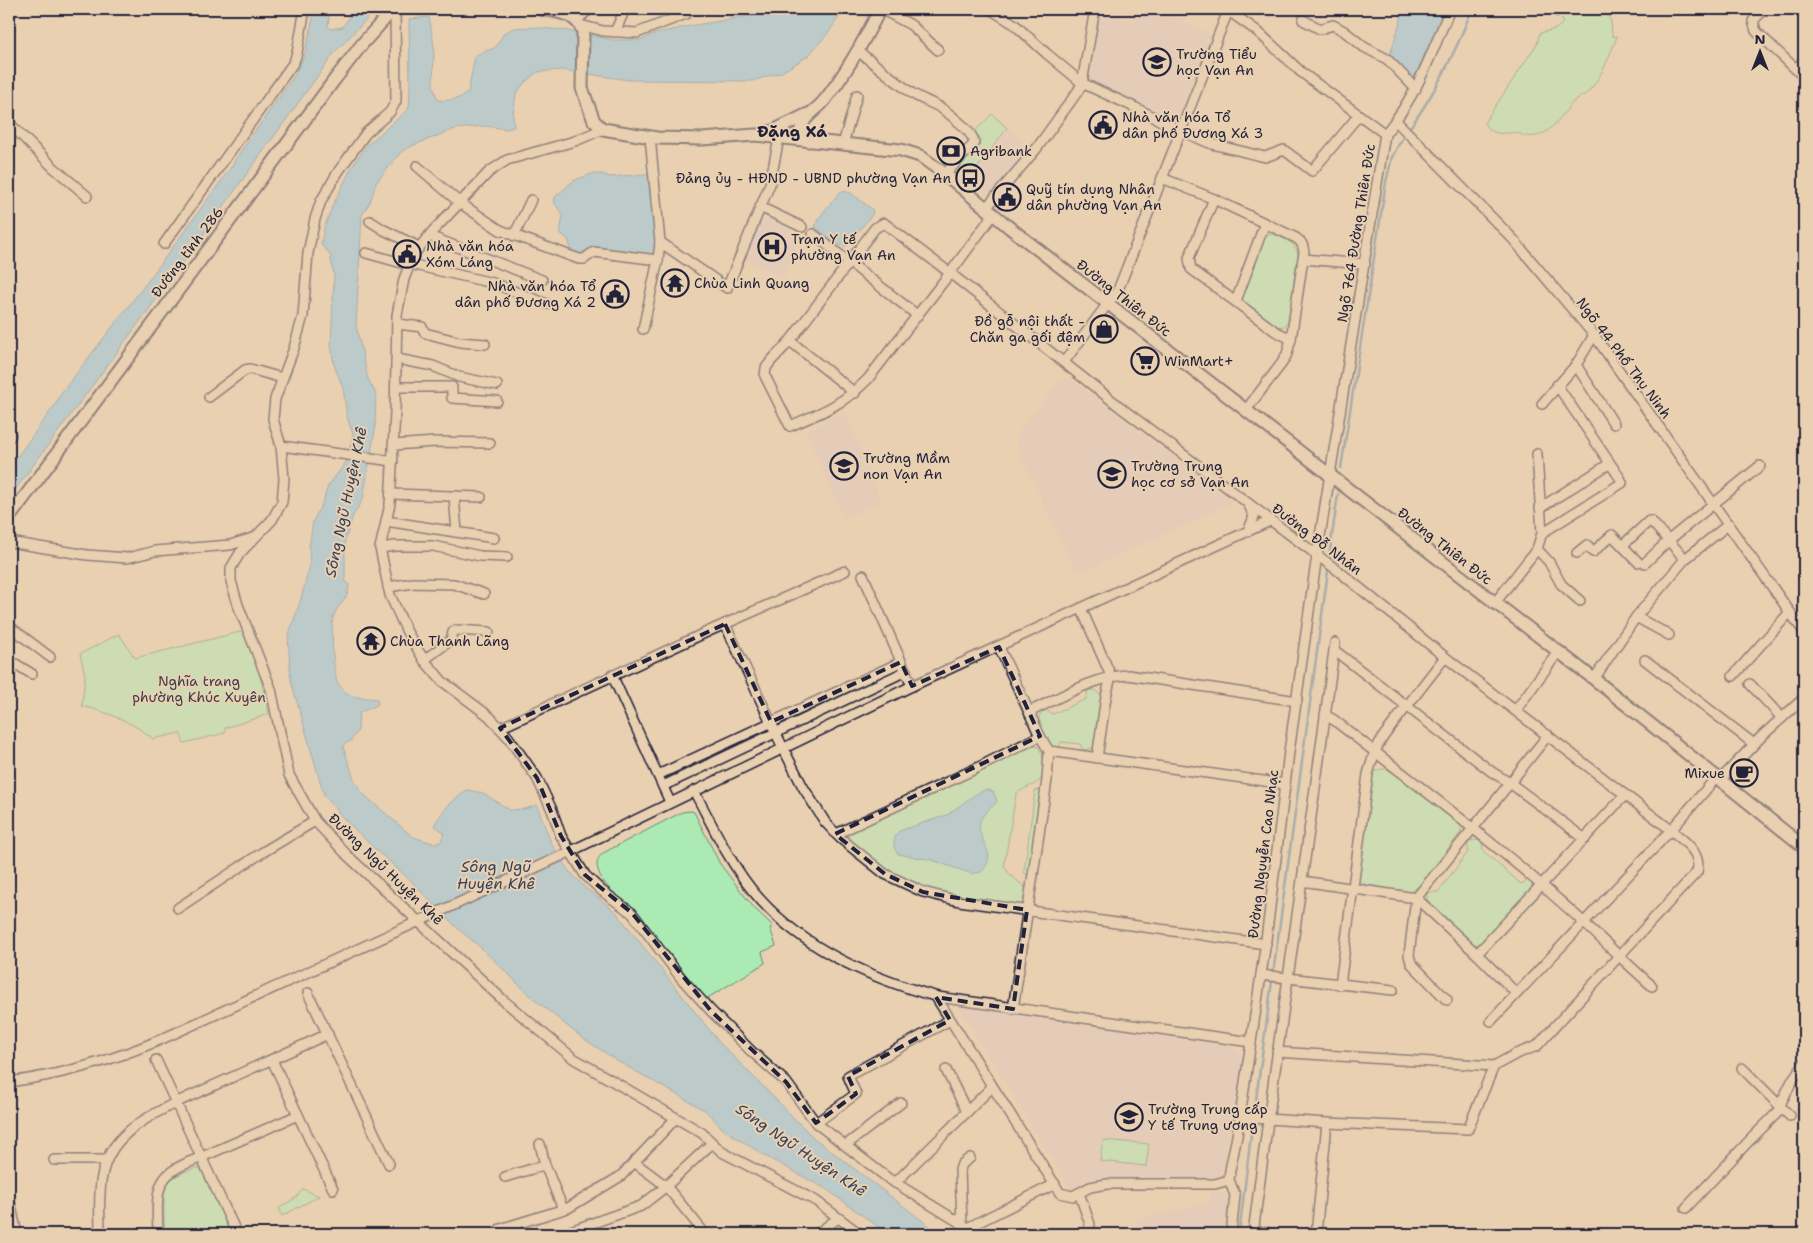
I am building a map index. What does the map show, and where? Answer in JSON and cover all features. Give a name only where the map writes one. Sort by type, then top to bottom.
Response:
[{"type":"main road","name":"Đường tỉnh 286","points":[[9,518],[335,79],[395,9]]},
{"type":"main road","points":[[541,9],[580,15],[584,14],[587,9]]},
{"type":"main road","points":[[587,9],[584,29],[582,88],[591,116],[596,125],[603,129]]},
{"type":"main road","points":[[808,141],[802,136],[800,130],[804,122],[823,102],[859,52],[881,9]]},
{"type":"main road","points":[[566,14],[578,21],[584,29]]},
{"type":"main road","points":[[755,135],[774,131],[816,110]]},
{"type":"main road","name":"Đường Thiên Đức","points":[[603,129],[650,136],[702,139],[755,135],[908,151],[920,156],[1106,304],[1594,679],[1804,846]]},
{"type":"street","points":[[164,244],[294,62],[306,9]]},
{"type":"street","name":"Đường Ngũ Huyện Khê","points":[[395,9],[396,101],[390,112],[366,133],[338,172],[322,201],[312,230],[303,316],[294,348],[275,398],[274,419],[281,446],[284,479],[282,502],[272,520],[240,553],[230,568],[230,580],[271,689],[289,775],[315,821],[348,856],[503,1000],[573,1058],[702,1133],[722,1152],[816,1201],[860,1234]]},
{"type":"street","points":[[615,32],[625,9]]},
{"type":"street","points":[[881,9],[912,25],[938,50]]},
{"type":"street","points":[[990,9],[1014,24],[1046,54],[1082,83],[1180,131],[1212,144],[1265,157],[1284,150],[1312,171],[1359,115]]},
{"type":"street","points":[[850,262],[764,372],[790,426],[833,408],[855,393],[868,379],[950,273],[990,211],[1078,91],[1082,83],[1095,9]]},
{"type":"street","name":"Ngõ 764 Đường Thiên Đức","points":[[1331,476],[1385,134],[1396,121],[1416,90],[1449,9]]},
{"type":"street","points":[[1764,9],[1753,21],[1756,30],[1804,77]]},
{"type":"street","points":[[1064,362],[1114,295],[1121,282],[1230,10],[1257,31],[1301,72],[1385,134]]},
{"type":"street","points":[[584,29],[637,33],[686,12]]},
{"type":"street","points":[[1303,20],[1320,29],[1333,25],[1344,31],[1364,47],[1387,59],[1416,90]]},
{"type":"street","points":[[859,52],[911,93],[940,108],[957,121],[974,140],[974,144],[945,174]]},
{"type":"street","points":[[1796,69],[1804,60]]},
{"type":"street","points":[[843,144],[857,95]]},
{"type":"street","name":"Ngõ 44 Phố Thụ Ninh","points":[[1396,121],[1512,238],[1594,335],[1804,632]]},
{"type":"street","points":[[9,123],[53,167],[87,196]]},
{"type":"street","points":[[603,129],[574,141],[507,160],[489,172],[414,254],[402,288],[397,315],[394,446],[389,460],[391,494],[380,548],[388,588],[397,613],[424,660],[442,681],[489,716],[508,736],[537,778],[562,836],[565,853],[602,891],[632,913],[681,978],[751,1051],[786,1082],[816,1123],[895,1183],[967,1229]]},
{"type":"street","points":[[643,329],[660,242],[650,136]]},
{"type":"street","points":[[660,242],[727,288],[770,184],[779,138]]},
{"type":"street","points":[[416,166],[460,203],[500,230],[514,236],[579,259],[584,259],[594,252],[658,260]]},
{"type":"street","points":[[1162,178],[1214,199],[1265,223],[1301,241],[1303,246],[1303,259],[1291,340],[1287,354],[1282,364],[1246,410]]},
{"type":"street","points":[[1214,199],[1192,251],[1189,264],[1194,272],[1275,331],[1291,340]]},
{"type":"street","points":[[514,236],[531,200]]},
{"type":"street","points":[[760,207],[802,227]]},
{"type":"street","points":[[370,221],[419,247]]},
{"type":"street","name":"Đường Đỗ Nhân","points":[[850,262],[875,228],[884,223],[1671,830],[1693,850],[1698,861],[1698,872],[1619,956]]},
{"type":"street","points":[[1236,301],[1265,223]]},
{"type":"street","points":[[812,234],[917,315]]},
{"type":"street","points":[[429,236],[542,280]]},
{"type":"street","points":[[366,254],[493,283],[547,304]]},
{"type":"street","points":[[1303,259],[1365,264]]},
{"type":"street","points":[[397,324],[422,327],[425,333],[460,342],[485,344]]},
{"type":"street","points":[[1542,404],[1576,364],[1594,335]]},
{"type":"street","points":[[790,341],[855,393]]},
{"type":"street","points":[[397,359],[432,366],[459,377],[497,385]]},
{"type":"street","points":[[1576,364],[1614,424]]},
{"type":"street","points":[[209,397],[245,370],[250,369],[282,378]]},
{"type":"street","points":[[1542,532],[1622,483],[1557,385]]},
{"type":"street","points":[[396,388],[452,387],[452,398],[498,401]]},
{"type":"street","points":[[394,446],[435,442],[490,443]]},
{"type":"street","points":[[281,446],[389,460]]},
{"type":"street","points":[[1494,604],[1537,549],[1542,532],[1537,454]]},
{"type":"street","points":[[1540,508],[1609,464]]},
{"type":"street","points":[[1577,553],[1587,545],[1593,552],[1612,535],[1641,562],[1760,466]]},
{"type":"street","name":"Đường Nguyễn Cao Nhạc","points":[[1231,1234],[1236,1195],[1229,1180],[1243,1117],[1251,1042],[1264,976],[1285,784],[1331,476]]},
{"type":"street","points":[[391,494],[480,497]]},
{"type":"street","points":[[454,496],[457,532]]},
{"type":"street","points":[[1248,531],[1254,517],[1249,505]]},
{"type":"street","points":[[386,521],[494,538]]},
{"type":"street","points":[[9,1082],[76,1068],[145,1047],[439,913],[912,686],[1270,521]]},
{"type":"street","points":[[1623,545],[1649,521],[1654,522],[1685,559]]},
{"type":"street","points":[[1594,679],[1636,617],[1685,559],[1729,524]]},
{"type":"street","points":[[9,542],[87,555],[127,558],[155,552],[230,545],[254,538]]},
{"type":"street","points":[[380,548],[433,546],[480,556],[507,557]]},
{"type":"street","points":[[1537,549],[1549,562],[1561,584],[1580,601]]},
{"type":"street","points":[[500,728],[612,675],[845,571]]},
{"type":"street","points":[[863,575],[912,686]]},
{"type":"street","points":[[388,588],[413,583],[454,584],[484,594]]},
{"type":"street","points":[[1081,608],[1111,676],[1106,697],[1098,758]]},
{"type":"street","points":[[1733,676],[1790,612]]},
{"type":"street","points":[[1636,617],[1669,634]]},
{"type":"street","points":[[725,624],[783,748],[818,812],[836,834],[871,865],[885,874],[923,892],[959,901],[1266,944]]},
{"type":"street","points":[[9,626],[50,657]]},
{"type":"street","points":[[424,660],[451,640],[453,632],[456,630],[489,632]]},
{"type":"street","points":[[1277,1234],[1253,1233],[1285,978],[1302,881],[1335,646],[1408,704],[1495,768],[1510,783],[1586,839]]},
{"type":"street","points":[[999,647],[1040,736],[1049,751],[1032,885],[1013,1008]]},
{"type":"street","points":[[1516,710],[1558,652]]},
{"type":"street","points":[[1340,985],[1368,774],[1374,751],[1445,657]]},
{"type":"street","points":[[9,660],[32,674]]},
{"type":"street","points":[[1645,660],[1754,744]]},
{"type":"street","points":[[658,775],[901,662]]},
{"type":"street","points":[[663,786],[906,671]]},
{"type":"street","points":[[612,675],[670,802]]},
{"type":"street","points":[[1029,712],[1111,676],[1128,675],[1297,701]]},
{"type":"street","points":[[1750,684],[1782,718]]},
{"type":"street","points":[[1491,1021],[1718,779],[1804,698]]},
{"type":"street","points":[[1325,715],[1473,828],[1543,886],[1652,986]]},
{"type":"street","points":[[1448,1000],[1411,963],[1409,955],[1416,898],[1548,735]]},
{"type":"street","points":[[836,834],[975,769],[1040,736]]},
{"type":"street","points":[[1049,751],[1285,784]]},
{"type":"street","points":[[694,791],[725,848],[752,890],[790,927],[861,972],[936,997],[1251,1042]]},
{"type":"street","points":[[1477,954],[1543,886],[1625,795]]},
{"type":"street","points":[[178,908],[263,852],[315,821]]},
{"type":"street","points":[[1302,881],[1416,898],[1516,993]]},
{"type":"street","points":[[1277,1052],[1494,1066],[1516,1054],[1537,1046],[1619,956]]},
{"type":"street","points":[[1264,976],[1393,990]]},
{"type":"street","points":[[308,993],[389,1164]]},
{"type":"street","points":[[936,997],[1060,1192],[1073,1196],[1090,1187],[1108,1184],[1215,1184],[1229,1180]]},
{"type":"street","points":[[816,1123],[856,1094],[848,1076],[950,1020]]},
{"type":"street","points":[[100,1234],[101,1177],[106,1160],[125,1133],[137,1124],[175,1103],[328,1034]]},
{"type":"street","points":[[156,1060],[237,1234]]},
{"type":"street","points":[[272,1060],[334,1189]]},
{"type":"street","points":[[1686,1208],[1781,1107],[1794,1079],[1804,1064]]},
{"type":"street","points":[[1243,1117],[1468,1129],[1494,1066]]},
{"type":"street","points":[[1742,1068],[1790,1116]]},
{"type":"street","points":[[946,1070],[967,1112]]},
{"type":"street","points":[[895,1183],[992,1087]]},
{"type":"street","points":[[846,1145],[901,1103]]},
{"type":"street","points":[[158,1234],[158,1197],[160,1187],[166,1177],[175,1170],[298,1115]]},
{"type":"street","points":[[500,1229],[563,1210],[621,1176],[676,1118]]},
{"type":"street","points":[[1316,1234],[1327,1122]]},
{"type":"street","points":[[562,1234],[641,1206],[666,1186],[712,1142]]},
{"type":"street","points":[[540,1144],[563,1210]]},
{"type":"street","points":[[967,1229],[960,1170],[962,1164],[970,1158]]},
{"type":"street","points":[[54,1160],[106,1160]]},
{"type":"street","points":[[634,1162],[666,1186],[702,1230],[691,1234]]},
{"type":"street","points":[[505,1177],[546,1165]]},
{"type":"street","points":[[967,1229],[1055,1184]]},
{"type":"street","points":[[1079,1193],[1090,1224],[1089,1229],[1082,1234]]},
{"type":"street","points":[[9,1197],[17,1234]]},
{"type":"street","points":[[817,1234],[838,1218]]},
{"type":"highlighted area","points":[[725,624],[771,722],[901,662],[912,686],[999,647],[1040,736],[835,834],[885,874],[923,892],[1027,910],[1013,1009],[936,997],[950,1020],[848,1076],[856,1094],[816,1123],[786,1082],[711,1011],[632,913],[585,875],[561,836],[537,778],[500,728]]},
{"type":"shaded area","name":"Trường Tiểu học Vạn An","points":[[1140,9],[1159,9],[1211,35],[1176,127],[1085,82],[1095,33],[1103,12],[1133,23]]},
{"type":"shaded area","points":[[1007,128],[1030,151],[992,198],[969,179]]},
{"type":"shaded area","name":"Trạm Y tế phường Vạn An","points":[[761,215],[803,236],[783,278],[742,258]]},
{"type":"shaded area","name":"Trường Trung học cơ sở Vạn An","points":[[1070,379],[1230,500],[1229,504],[1083,571],[1076,570],[1017,447],[1018,433],[1061,381]]},
{"type":"shaded area","name":"Trường Mầm non Vạn An","points":[[844,412],[881,501],[844,518],[806,431]]},
{"type":"shaded area","name":"Trường Trung cấp Y tế Trung ương","points":[[957,1004],[1231,1046],[1243,1055],[1221,1179],[1218,1182],[1101,1180],[1071,1190]]},
{"type":"shaded area","points":[[1212,1192],[1229,1196],[1225,1234],[1139,1234],[1136,1219],[1207,1204]]},
{"type":"green space","points":[[1554,9],[1607,9],[1612,36],[1617,37],[1602,72],[1587,93],[1573,102],[1548,131],[1534,136],[1518,133],[1496,133],[1484,123],[1537,44],[1540,33],[1556,29],[1562,24],[1563,20],[1550,14]]},
{"type":"green space","points":[[992,114],[1007,128],[969,179],[956,168],[981,140],[975,131]]},
{"type":"green space","points":[[1268,234],[1290,242],[1298,254],[1288,322],[1285,326],[1276,327],[1244,303],[1242,299],[1264,239]]},
{"type":"green space","name":"Nghĩa trang phường Khúc Xuyên","points":[[244,631],[258,667],[269,714],[225,728],[225,733],[184,743],[180,733],[153,739],[119,718],[82,706],[85,675],[80,654],[119,634],[135,658]]},
{"type":"green space","points":[[1088,690],[1095,690],[1101,696],[1093,748],[1083,750],[1080,744],[1061,742],[1058,748],[1049,745],[1039,721],[1040,714],[1046,710],[1053,714],[1086,699]]},
{"type":"green space","points":[[1032,746],[1037,746],[1041,753],[1044,762],[1043,772],[1038,782],[1016,794],[1004,866],[1010,875],[1025,887],[1026,894],[1021,905],[961,897],[921,886],[903,879],[875,863],[848,839],[849,832]]},
{"type":"green space","points":[[1380,769],[1387,769],[1393,772],[1461,824],[1461,832],[1419,886],[1411,892],[1365,885],[1359,880],[1373,773]]},
{"type":"green space","points":[[1040,790],[1028,877],[1024,872],[1035,791]]},
{"type":"green space","points":[[682,812],[694,812],[720,864],[754,908],[773,926],[770,928],[776,946],[762,952],[765,963],[706,999],[644,922],[605,883],[598,871],[597,864],[601,855],[605,852]]},
{"type":"green space","points":[[1473,840],[1482,841],[1483,851],[1521,884],[1529,880],[1532,884],[1531,891],[1482,943],[1474,945],[1427,899],[1427,892],[1438,892],[1468,852],[1468,843]]},
{"type":"green space","points":[[1103,1140],[1149,1144],[1146,1166],[1100,1161]]},
{"type":"green space","points":[[195,1168],[200,1168],[206,1174],[229,1229],[229,1234],[165,1234],[164,1188],[174,1178]]},
{"type":"green space","points":[[303,1189],[319,1196],[282,1216],[279,1208],[297,1197]]},
{"type":"water","points":[[315,9],[330,9],[328,26],[330,29],[343,27],[354,9],[374,9],[367,19],[335,52],[158,297],[9,498],[9,468],[55,405],[62,392],[148,281],[232,166],[294,76],[305,54]]},
{"type":"water","name":"Sông Ngũ Huyện Khê","points":[[761,9],[844,9],[829,32],[808,56],[782,72],[752,81],[628,80],[562,70],[537,72],[525,82],[516,94],[513,115],[514,127],[506,129],[485,126],[455,129],[412,146],[401,152],[376,183],[370,202],[362,215],[356,325],[368,379],[376,394],[375,430],[363,499],[353,516],[345,540],[345,576],[346,582],[349,584],[347,595],[335,613],[332,631],[334,668],[339,685],[350,695],[377,699],[378,704],[359,713],[358,730],[350,742],[345,743],[343,746],[354,779],[362,793],[413,837],[433,843],[441,842],[444,832],[434,826],[448,806],[467,790],[483,793],[510,810],[525,809],[537,805],[551,843],[568,870],[587,889],[616,912],[719,1042],[814,1138],[940,1234],[888,1234],[826,1189],[765,1156],[723,1129],[706,1111],[619,1062],[581,1037],[534,999],[344,819],[324,795],[291,681],[288,637],[310,565],[309,547],[313,521],[322,504],[328,486],[347,461],[353,434],[347,417],[343,388],[334,365],[331,344],[334,276],[330,254],[321,245],[324,228],[352,167],[367,145],[409,107],[409,19],[429,17],[434,46],[433,87],[438,100],[446,100],[458,98],[468,92],[475,56],[495,48],[504,33],[514,28],[529,27],[563,30],[614,40],[641,40],[654,34],[690,26],[754,15]]},
{"type":"water","points":[[1404,9],[1437,9],[1441,18],[1415,76],[1407,76],[1390,55]]},
{"type":"water","points":[[591,174],[602,174],[610,177],[645,174],[652,179],[656,230],[653,253],[646,255],[592,248],[580,254],[572,252],[568,239],[560,233],[563,216],[554,202],[555,197],[573,181]]},
{"type":"water","points":[[842,191],[851,193],[873,210],[872,215],[846,246],[839,245],[815,226],[818,219]]},
{"type":"water","points":[[984,790],[990,790],[994,793],[997,801],[982,817],[979,826],[989,858],[987,865],[981,872],[972,874],[932,860],[898,854],[894,842],[899,831],[947,815]]},
{"type":"waterway","points":[[1411,126],[1445,70],[1472,9]]},
{"type":"waterway","points":[[1341,468],[1386,182],[1392,157],[1403,137]]},
{"type":"waterway","points":[[1329,557],[1338,494]]},
{"type":"waterway","points":[[1239,1234],[1328,571]]},
{"type":"place","name":"Trường Tiểu học Vạn An","points":[[1157,62]]},
{"type":"place","name":"Nhà văn hóa Tổ dân phố Đương Xá 3","points":[[1103,125]]},
{"type":"place","name":"Agribank","points":[[951,151]]},
{"type":"place","name":"Đảng ủy - HĐND - UBND phường Vạn An","points":[[970,178]]},
{"type":"place","name":"Quỹ tín dụng Nhân dân phường Vạn An","points":[[1007,197]]},
{"type":"place","name":"Trạm Y tế phường Vạn An","points":[[772,247]]},
{"type":"place","name":"Nhà văn hóa Xóm Láng","points":[[407,254]]},
{"type":"place","name":"Chùa Linh Quang","points":[[675,283]]},
{"type":"place","name":"Nhà văn hóa Tổ dân phố Đương Xá 2","points":[[615,294]]},
{"type":"place","name":"Đồ gỗ nội thất - Chăn ga gối đệm","points":[[1104,329]]},
{"type":"place","name":"WinMart+","points":[[1145,361]]},
{"type":"place","name":"Trường Mầm non Vạn An","points":[[844,466]]},
{"type":"place","name":"Trường Trung học cơ sở Vạn An","points":[[1112,474]]},
{"type":"place","name":"Chùa Thanh Lãng","points":[[371,641]]},
{"type":"place","name":"Mixue","points":[[1744,773]]},
{"type":"place","name":"Trường Trung cấp Y tế Trung ương","points":[[1129,1117]]},
{"type":"district","name":"Đặng Xá","points":[[792,131]]}]
